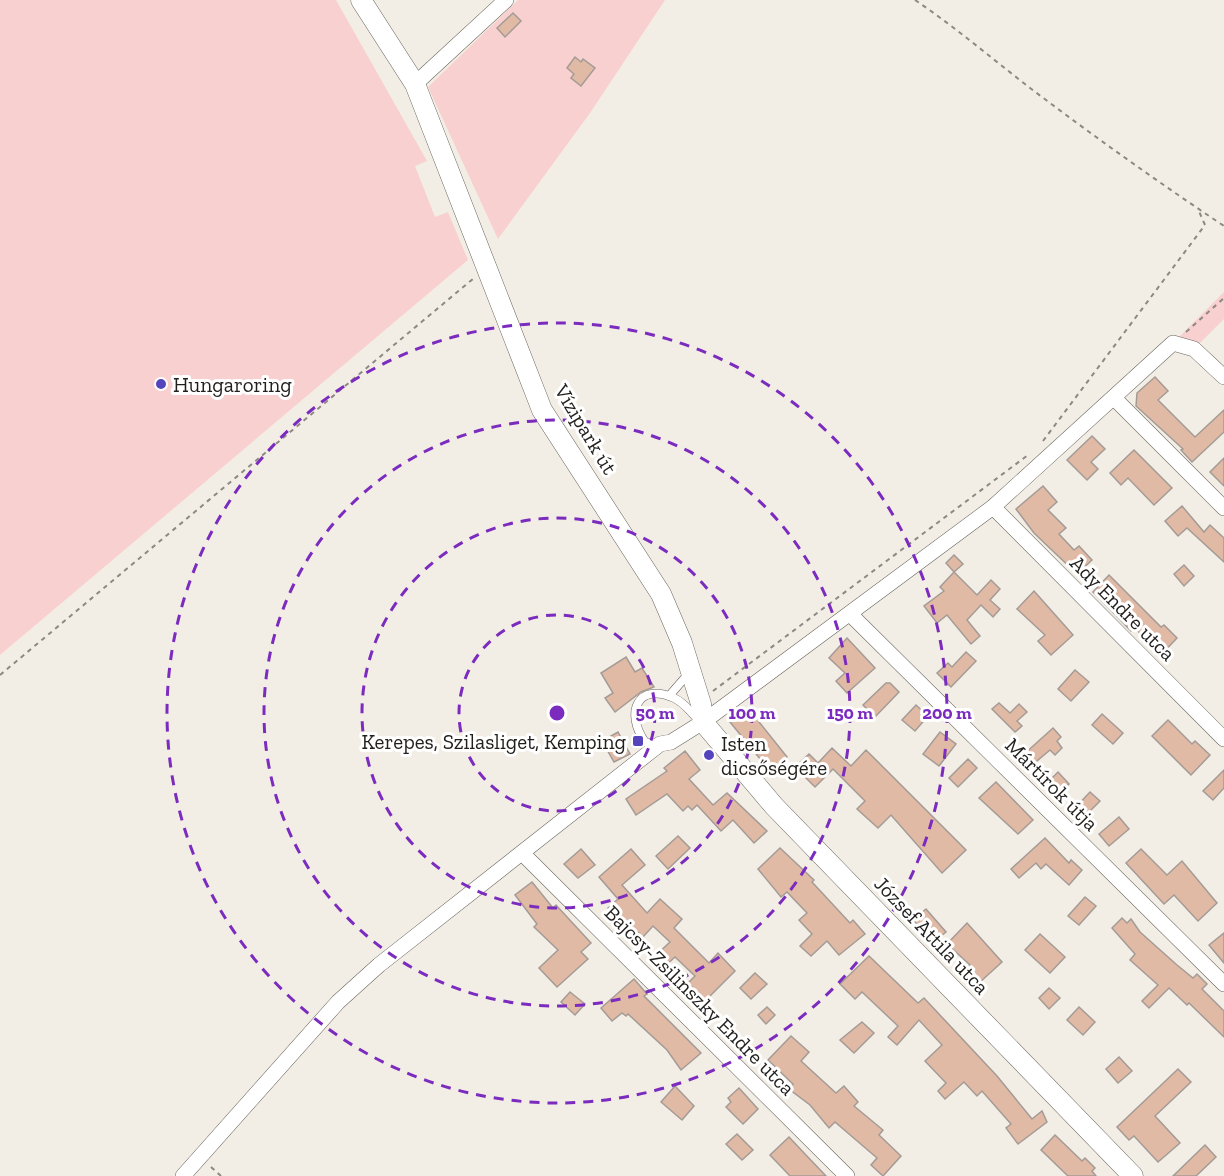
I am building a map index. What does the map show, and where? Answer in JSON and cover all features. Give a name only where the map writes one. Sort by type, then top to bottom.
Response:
[{"type":"street","name":"Vízipark út","points":[[361,0],[416,84],[485,269],[542,410],[661,594],[682,643],[700,700],[703,722]]},
{"type":"street","points":[[416,84],[506,0]]},
{"type":"street","points":[[183,1176],[338,1002],[404,945],[523,854],[660,744],[671,742],[703,722],[993,507],[1173,343],[1194,349],[1224,377]]},
{"type":"street","points":[[1114,398],[1224,508]]},
{"type":"street","name":"Ady Endre utca","points":[[993,507],[1224,739]]},
{"type":"street","name":"Mártírok útja","points":[[850,614],[1224,984]]},
{"type":"street","name":"József Attila utca","points":[[703,722],[774,807],[1133,1176]]},
{"type":"street","name":"Bajcsy-Zsilinszky Endre utca","points":[[523,854],[847,1176]]},
{"type":"lane","points":[[669,696],[687,677],[690,669]]},
{"type":"lane","points":[[660,744],[645,742],[636,730],[633,713],[641,700],[647,696],[654,694],[669,696],[686,705],[703,722]]},
{"type":"path","points":[[915,0],[948,22],[1048,102],[1224,226]]},
{"type":"path","points":[[1040,446],[1205,225],[1198,209]]},
{"type":"path","points":[[0,675],[485,269]]},
{"type":"path","points":[[1173,343],[1224,298]]},
{"type":"path","points":[[700,700],[1031,452]]},
{"type":"path","points":[[206,1171],[210,1166]]},
{"type":"shaded area","name":"Hungaroring","points":[[0,0],[336,0],[427,161],[415,166],[435,217],[448,212],[468,260],[0,655]]},
{"type":"shaded area","points":[[518,0],[665,0],[590,113],[498,239],[428,87]]},
{"type":"shaded area","points":[[1224,292],[1224,319],[1194,349],[1173,343]]},
{"type":"building","points":[[513,13],[521,21],[505,37],[497,28]]},
{"type":"building","points":[[575,57],[581,62],[583,59],[595,68],[581,86],[571,78],[574,74],[567,68]]},
{"type":"building","points":[[1155,377],[1168,391],[1158,400],[1195,437],[1224,410],[1224,432],[1192,462],[1181,450],[1183,449],[1136,406],[1137,393]]},
{"type":"building","points":[[1092,436],[1105,449],[1091,462],[1098,469],[1087,480],[1067,460]]},
{"type":"building","points":[[1134,450],[1172,488],[1154,505],[1128,478],[1121,485],[1110,473]]},
{"type":"building","points":[[1224,458],[1224,486],[1210,472]]},
{"type":"building","points":[[1043,486],[1057,502],[1048,510],[1066,528],[1059,534],[1074,550],[1079,546],[1092,560],[1077,574],[1034,533],[1016,509]]},
{"type":"building","points":[[1182,506],[1204,532],[1210,525],[1224,538],[1224,562],[1187,528],[1178,536],[1165,521]]},
{"type":"building","points":[[954,555],[963,564],[954,572],[946,563]]},
{"type":"building","points":[[1184,565],[1194,576],[1184,586],[1174,574]]},
{"type":"building","points":[[954,572],[977,595],[991,580],[1000,589],[990,600],[1000,609],[993,617],[981,605],[967,620],[980,636],[971,644],[947,615],[937,623],[924,606],[944,591],[940,587]]},
{"type":"building","points":[[1109,575],[1161,627],[1164,625],[1177,638],[1161,655],[1135,628],[1131,631],[1093,592]]},
{"type":"building","points":[[1034,591],[1073,635],[1051,655],[1038,641],[1045,635],[1017,609]]},
{"type":"building","points":[[847,638],[875,668],[847,693],[836,681],[845,673],[829,658]]},
{"type":"building","points":[[966,652],[976,661],[951,687],[937,673],[948,663],[952,667]]},
{"type":"building","points":[[626,657],[635,672],[642,668],[654,687],[641,692],[615,712],[605,698],[613,693],[601,673]]},
{"type":"building","points":[[1075,670],[1089,682],[1071,701],[1058,689]]},
{"type":"building","points":[[886,683],[890,683],[899,692],[875,717],[863,705]]},
{"type":"building","points":[[999,703],[1010,713],[1019,704],[1027,712],[1017,721],[1022,726],[1015,732],[992,709]]},
{"type":"building","points":[[916,705],[928,716],[915,731],[902,720]]},
{"type":"building","points":[[748,708],[787,757],[770,771],[730,722]]},
{"type":"building","points":[[1102,714],[1123,733],[1113,744],[1092,725]]},
{"type":"building","points":[[1168,720],[1192,744],[1195,741],[1210,755],[1191,775],[1152,736]]},
{"type":"building","points":[[1053,728],[1061,737],[1057,741],[1062,748],[1055,755],[1050,750],[1031,766],[1022,756]]},
{"type":"building","points":[[618,732],[630,754],[614,762],[602,741]]},
{"type":"building","points":[[940,732],[956,744],[939,766],[923,754]]},
{"type":"building","points":[[832,748],[851,766],[866,750],[966,850],[942,873],[891,815],[878,828],[857,809],[865,801],[833,769],[815,787],[795,767],[809,754],[818,763]]},
{"type":"building","points":[[685,751],[700,770],[689,779],[713,805],[727,793],[767,831],[754,843],[733,820],[721,831],[697,805],[692,810],[688,806],[683,811],[667,794],[636,815],[626,799],[667,771],[664,768]]},
{"type":"building","points":[[968,759],[977,768],[958,787],[949,778]]},
{"type":"building","points":[[1224,770],[1224,788],[1213,800],[1203,791]]},
{"type":"building","points":[[1058,772],[1069,784],[1058,795],[1047,783]]},
{"type":"building","points":[[996,782],[1033,820],[1018,834],[979,798]]},
{"type":"building","points":[[1090,792],[1100,801],[1083,818],[1074,809]]},
{"type":"building","points":[[1119,817],[1129,829],[1109,846],[1099,834]]},
{"type":"building","points":[[678,836],[690,848],[668,869],[656,856]]},
{"type":"building","points":[[1045,838],[1069,863],[1071,860],[1082,870],[1069,885],[1046,864],[1041,869],[1036,863],[1019,878],[1011,869]]},
{"type":"building","points":[[780,848],[814,880],[812,882],[850,923],[853,920],[865,934],[839,955],[827,941],[811,956],[800,946],[812,934],[799,920],[807,913],[787,892],[781,897],[758,869]]},
{"type":"building","points":[[581,849],[595,865],[578,878],[564,864]]},
{"type":"building","points":[[631,849],[645,865],[622,885],[647,913],[660,899],[682,919],[674,928],[709,963],[718,953],[735,971],[706,1000],[688,983],[695,976],[675,957],[663,968],[653,958],[670,942],[653,926],[643,937],[627,922],[624,925],[608,908],[618,899],[599,877]]},
{"type":"building","points":[[1141,849],[1167,875],[1182,861],[1217,903],[1198,921],[1174,895],[1164,904],[1126,863]]},
{"type":"building","points":[[532,882],[553,908],[556,905],[591,943],[581,952],[588,959],[557,987],[539,968],[558,950],[534,927],[537,924],[515,895]]},
{"type":"building","points":[[1085,897],[1096,906],[1079,925],[1068,916]]},
{"type":"building","points":[[926,909],[946,932],[933,943],[913,920]]},
{"type":"building","points":[[1122,918],[1127,923],[1131,919],[1140,932],[1177,965],[1193,978],[1197,974],[1207,984],[1202,989],[1224,1011],[1224,1037],[1189,1003],[1187,1005],[1169,988],[1149,1008],[1142,1001],[1158,985],[1130,960],[1135,954],[1112,928]]},
{"type":"building","points":[[967,923],[1002,962],[979,983],[966,969],[970,965],[947,944]]},
{"type":"building","points":[[1224,933],[1224,963],[1209,945]]},
{"type":"building","points":[[1040,934],[1065,957],[1050,973],[1025,950]]},
{"type":"building","points":[[869,956],[918,1003],[924,998],[997,1076],[1032,1119],[1042,1111],[1047,1122],[1018,1144],[1006,1128],[1011,1124],[982,1091],[977,1096],[964,1082],[945,1099],[938,1091],[946,1083],[925,1061],[942,1045],[919,1020],[897,1045],[888,1037],[898,1026],[862,992],[855,999],[840,984]]},
{"type":"building","points":[[755,973],[767,984],[751,999],[740,988]]},
{"type":"building","points":[[634,979],[647,994],[644,996],[701,1053],[681,1070],[667,1050],[628,1014],[626,1016],[622,1013],[612,1021],[601,1008]]},
{"type":"building","points":[[1049,988],[1060,998],[1049,1009],[1039,998]]},
{"type":"building","points":[[570,992],[585,1004],[575,1015],[561,1002]]},
{"type":"building","points":[[767,1007],[775,1015],[766,1024],[758,1015]]},
{"type":"building","points":[[1079,1007],[1095,1022],[1083,1035],[1067,1020]]},
{"type":"building","points":[[862,1022],[874,1033],[854,1053],[840,1040]]},
{"type":"building","points":[[791,1036],[809,1052],[801,1061],[836,1093],[844,1086],[858,1102],[854,1106],[883,1130],[879,1135],[901,1156],[883,1176],[871,1165],[877,1158],[835,1122],[829,1128],[810,1105],[789,1089],[793,1084],[768,1060]]},
{"type":"building","points":[[1119,1057],[1132,1071],[1118,1083],[1106,1069]]},
{"type":"building","points":[[1178,1069],[1191,1082],[1155,1116],[1180,1143],[1158,1162],[1134,1136],[1129,1140],[1117,1127]]},
{"type":"building","points":[[675,1086],[694,1106],[682,1120],[661,1102]]},
{"type":"building","points":[[739,1088],[758,1109],[743,1124],[726,1107],[731,1102],[728,1098]]},
{"type":"building","points":[[737,1134],[753,1150],[742,1160],[726,1144]]},
{"type":"building","points":[[1055,1135],[1082,1161],[1085,1158],[1095,1168],[1092,1171],[1096,1176],[1068,1176],[1041,1150]]},
{"type":"building","points":[[789,1137],[826,1176],[790,1176],[770,1155]]},
{"type":"building","points":[[1205,1145],[1216,1157],[1196,1176],[1173,1176]]},
{"type":"place","name":"Hungaroring","points":[[161,384]]},
{"type":"place","name":"Kerepes, Szilasliget, Kemping","points":[[638,741]]},
{"type":"place","name":"Isten dicsőségére","points":[[709,755]]}]
